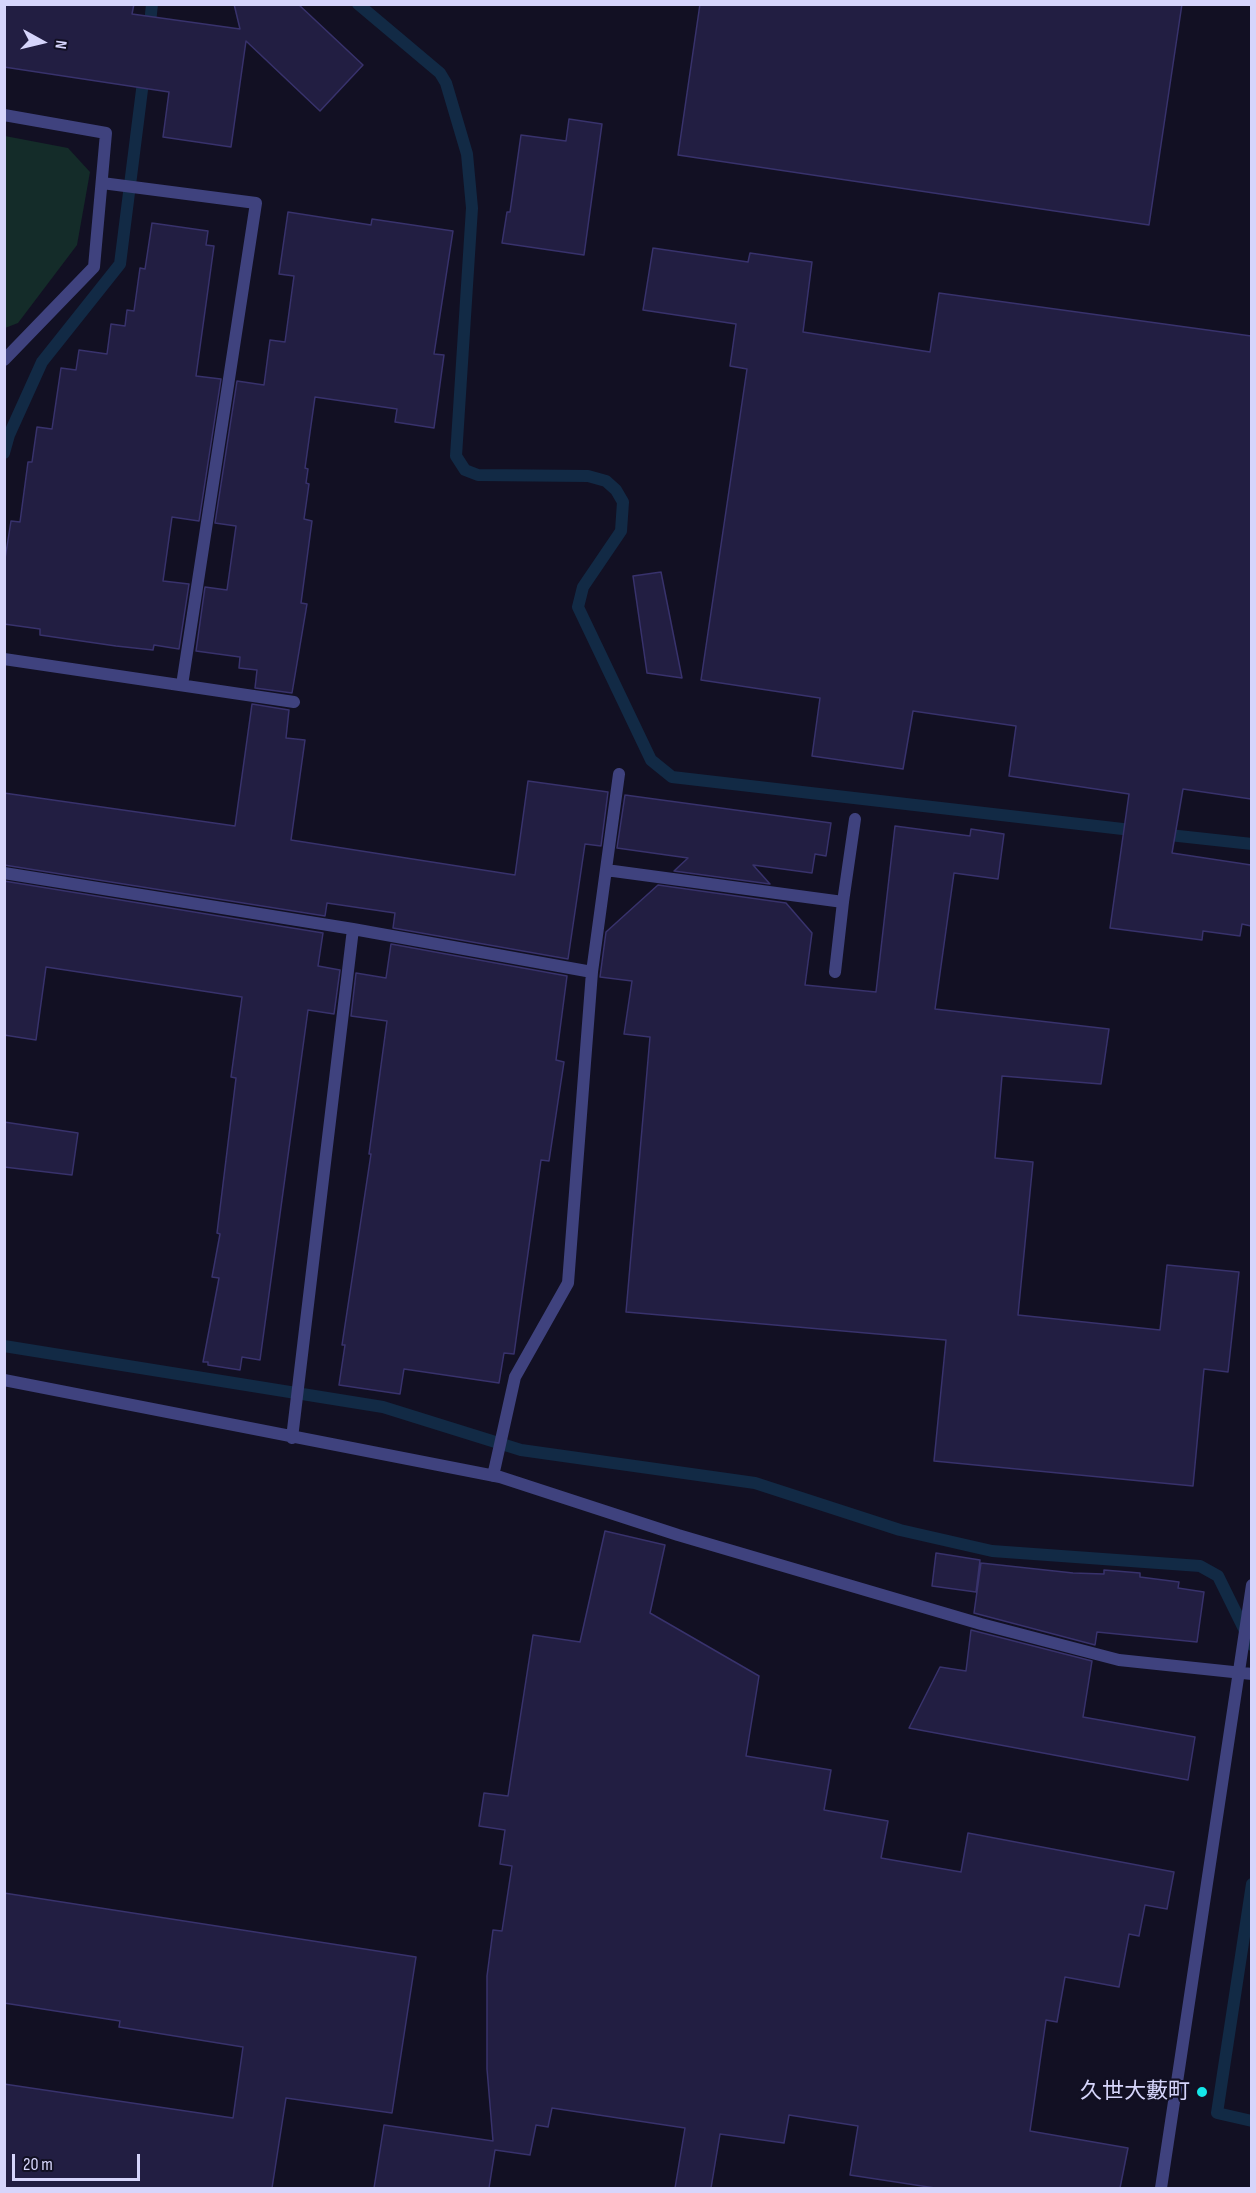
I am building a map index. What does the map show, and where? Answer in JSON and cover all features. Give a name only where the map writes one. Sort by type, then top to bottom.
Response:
[{"type":"street","points":[[4,115],[106,133],[94,267],[4,360]]},
{"type":"street","points":[[102,183],[256,203],[182,685]]},
{"type":"street","points":[[4,659],[294,702]]},
{"type":"street","points":[[493,1476],[515,1377],[568,1283],[592,972],[619,774]]},
{"type":"street","points":[[836,972],[855,819]]},
{"type":"street","points":[[606,870],[843,902]]},
{"type":"street","points":[[4,873],[353,929],[592,972]]},
{"type":"street","points":[[292,1438],[353,929]]},
{"type":"street","points":[[4,1380],[493,1476],[678,1535],[981,1624],[1119,1659],[1245,1673]]},
{"type":"street","points":[[1161,2188],[1245,1673],[1251,1585]]},
{"type":"green space","points":[[5,136],[68,148],[90,172],[77,245],[18,323],[5,328]]},
{"type":"building","points":[[4,4],[134,4],[132,14],[240,29],[234,4],[298,4],[363,65],[320,111],[246,41],[231,147],[163,137],[169,92],[4,67]]},
{"type":"building","points":[[700,4],[1182,4],[1149,225],[678,155]]},
{"type":"building","points":[[569,119],[602,124],[584,255],[502,243],[507,212],[510,212],[521,135],[566,141]]},
{"type":"building","points":[[288,212],[371,225],[372,219],[453,231],[434,354],[444,355],[434,428],[395,422],[397,409],[315,397],[305,468],[308,469],[306,483],[309,484],[304,519],[312,521],[301,603],[307,604],[292,693],[255,688],[257,670],[239,668],[240,657],[196,651],[205,587],[227,590],[236,526],[215,523],[237,381],[264,385],[270,340],[285,342],[294,276],[279,274]]},
{"type":"building","points":[[152,223],[208,231],[206,245],[214,246],[196,376],[221,379],[199,521],[172,517],[163,581],[189,584],[179,649],[154,645],[153,650],[116,646],[40,635],[40,629],[4,624],[4,565],[11,521],[20,522],[28,462],[32,462],[37,427],[52,429],[61,368],[76,370],[79,350],[107,354],[111,324],[125,326],[127,310],[134,311],[140,268],[145,269]]},
{"type":"building","points":[[653,248],[748,262],[750,253],[812,262],[803,332],[930,352],[939,293],[1251,336],[1251,799],[1183,789],[1172,853],[1251,865],[1251,926],[1242,924],[1240,936],[1203,931],[1202,940],[1110,928],[1129,794],[1009,776],[1016,726],[913,711],[903,769],[812,756],[820,698],[701,680],[747,369],[730,366],[736,324],[643,310]]},
{"type":"building","points":[[661,572],[682,678],[647,673],[633,576]]},
{"type":"building","points":[[252,704],[289,710],[286,738],[305,740],[291,840],[515,875],[528,781],[608,792],[601,846],[585,844],[568,959],[393,928],[395,913],[327,903],[325,916],[4,865],[4,793],[235,826]]},
{"type":"building","points":[[625,795],[831,823],[826,856],[815,854],[812,873],[753,865],[770,884],[674,871],[688,858],[617,848]]},
{"type":"building","points":[[895,826],[970,836],[971,829],[1004,834],[998,879],[954,873],[935,1009],[1109,1029],[1101,1084],[1002,1076],[995,1158],[1033,1162],[1018,1315],[1160,1330],[1167,1265],[1239,1272],[1228,1372],[1204,1369],[1193,1486],[934,1461],[946,1340],[626,1312],[650,1037],[624,1034],[632,981],[600,977],[606,932],[658,885],[786,903],[812,933],[805,985],[876,992]]},
{"type":"building","points":[[4,881],[323,933],[318,966],[340,970],[334,1014],[308,1010],[260,1360],[242,1357],[240,1370],[208,1365],[208,1362],[203,1362],[219,1278],[212,1277],[220,1234],[217,1233],[236,1078],[231,1077],[242,997],[46,967],[36,1040],[4,1035]]},
{"type":"building","points":[[391,944],[567,976],[556,1060],[564,1062],[549,1161],[541,1160],[514,1354],[504,1353],[499,1383],[404,1369],[400,1394],[339,1385],[345,1345],[342,1345],[371,1154],[369,1154],[387,1021],[351,1016],[356,973],[386,978]]},
{"type":"building","points":[[4,1122],[78,1133],[72,1175],[4,1167]]},
{"type":"building","points":[[605,1531],[665,1545],[650,1613],[759,1676],[746,1756],[831,1770],[824,1810],[888,1821],[881,1858],[961,1872],[968,1833],[1174,1872],[1167,1909],[1145,1905],[1139,1936],[1129,1934],[1119,1987],[1065,1977],[1057,2022],[1046,2020],[1030,2131],[1128,2148],[1120,2188],[935,2188],[850,2175],[858,2126],[789,2115],[784,2143],[720,2134],[711,2188],[675,2188],[685,2128],[552,2108],[548,2127],[536,2125],[530,2155],[495,2150],[489,2188],[374,2188],[384,2125],[493,2141],[487,2069],[487,1976],[493,1930],[502,1931],[512,1866],[500,1864],[505,1830],[479,1826],[484,1793],[508,1796],[533,1635],[580,1642]]},
{"type":"building","points":[[936,1553],[980,1560],[976,1592],[932,1586]]},
{"type":"building","points":[[981,1563],[1073,1573],[1104,1574],[1104,1570],[1140,1573],[1140,1577],[1179,1582],[1178,1588],[1204,1592],[1197,1642],[1097,1632],[1095,1645],[974,1613]]},
{"type":"building","points":[[971,1630],[1092,1661],[1083,1717],[1195,1737],[1188,1780],[909,1728],[940,1667],[966,1671]]},
{"type":"building","points":[[4,1893],[416,1957],[392,2113],[286,2098],[272,2188],[4,2188],[4,2084],[233,2118],[243,2047],[119,2027],[120,2021],[4,2003]]},
{"type":"waterway","points":[[149,33],[152,4]]},
{"type":"waterway","points":[[358,4],[440,73],[446,83],[467,154],[472,208],[456,456],[465,470],[478,475],[588,476],[606,481],[616,490],[623,502],[621,531],[583,587],[578,607],[651,760],[672,777],[1140,831]]},
{"type":"waterway","points":[[4,453],[9,435],[42,362],[120,264],[144,74]]},
{"type":"waterway","points":[[1160,834],[1252,844]]},
{"type":"waterway","points":[[4,1346],[383,1407],[521,1450],[755,1483],[900,1530],[992,1551],[1200,1566],[1218,1576],[1252,1645]]},
{"type":"waterway","points":[[1252,1884],[1217,2113],[1252,2121]]},
{"type":"place","name":"久世大藪町","points":[[1202,2092]]}]
